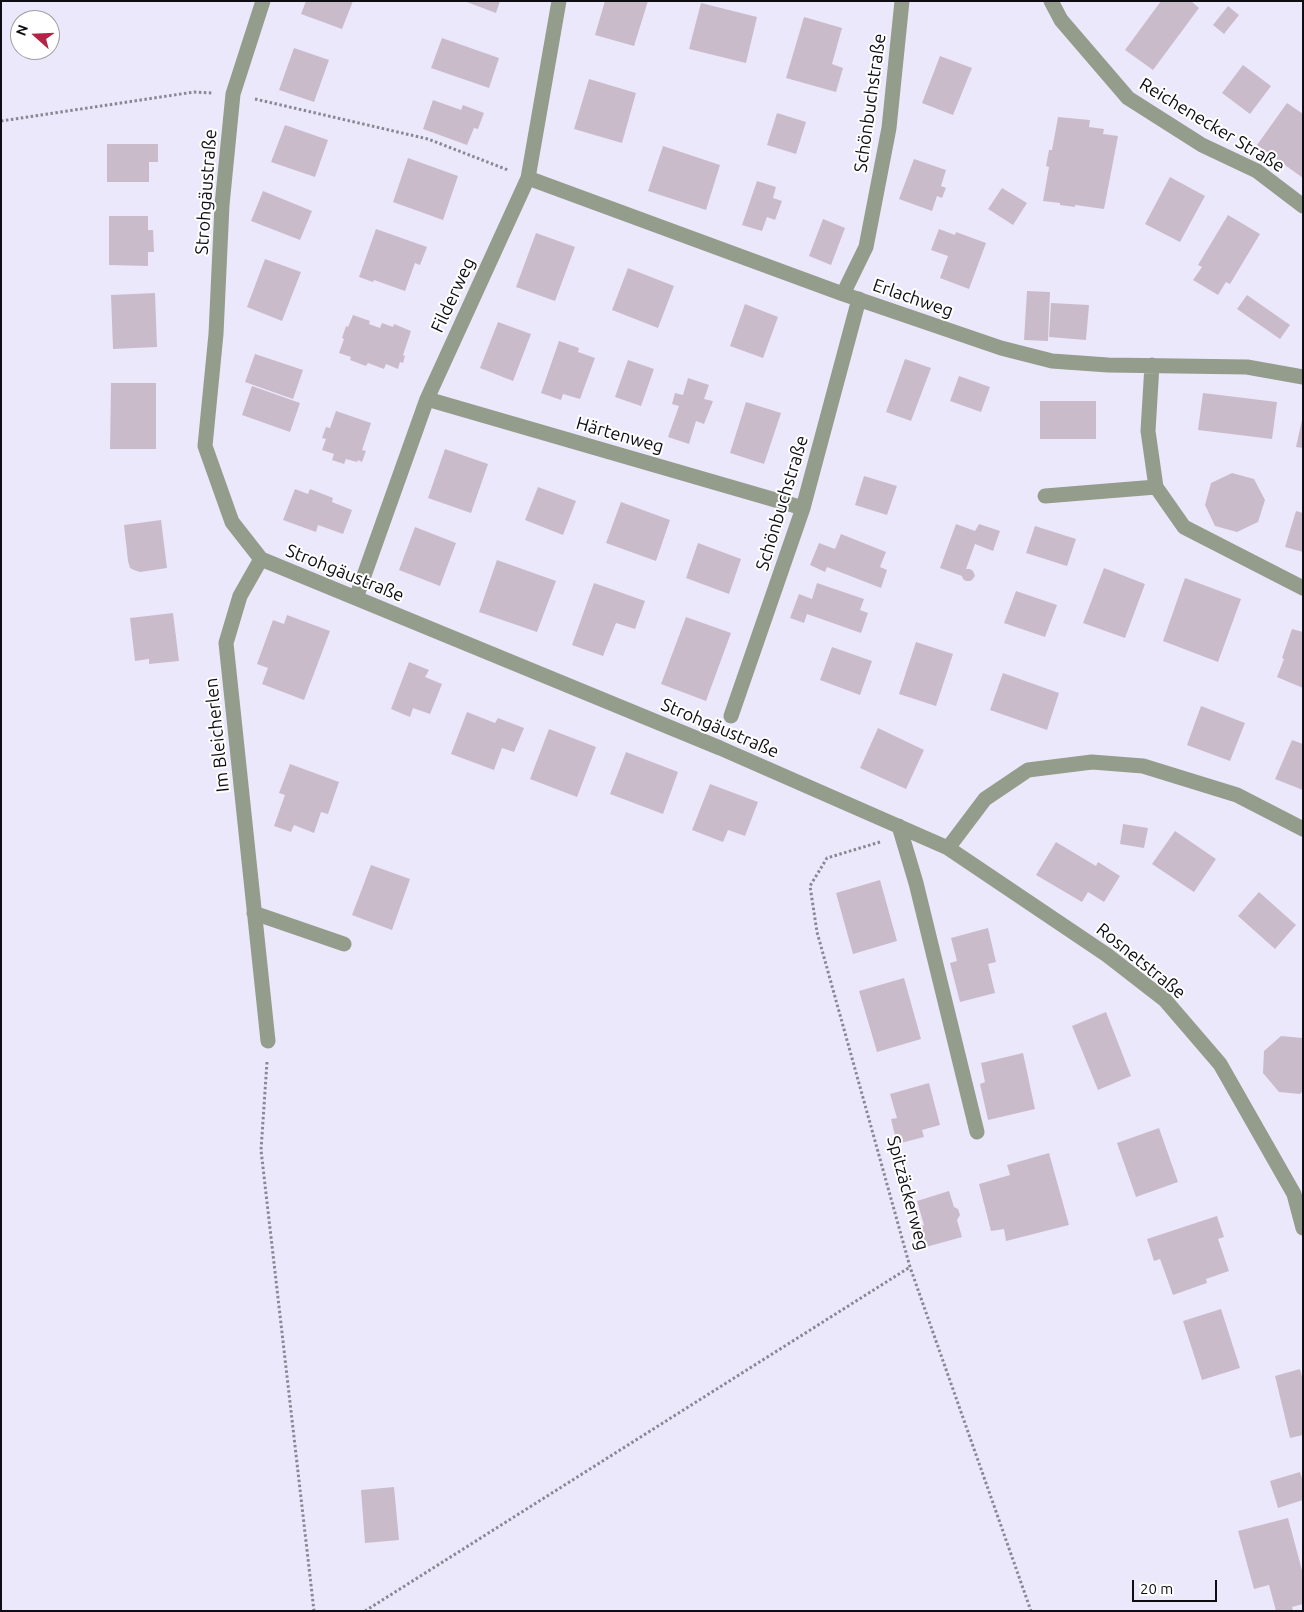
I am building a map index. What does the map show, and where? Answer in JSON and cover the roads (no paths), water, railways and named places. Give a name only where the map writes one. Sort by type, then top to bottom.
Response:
[{"type":"street","name":"Strohgäustraße","points":[[263,1],[233,94],[222,205],[216,334],[205,446],[232,522],[260,559],[720,748],[948,848]]},
{"type":"street","name":"Filderweg","points":[[356,598],[427,399],[528,178],[559,1]]},
{"type":"street","name":"Schönbuchstraße","points":[[843,294],[866,247],[889,128],[902,1]]},
{"type":"street","name":"Reichenecker Straße","points":[[1051,1],[1061,20],[1128,98],[1202,145],[1257,171],[1303,206]]},
{"type":"street","name":"Erlachweg","points":[[528,178],[843,294],[1001,348],[1052,361],[1108,365],[1152,364],[1247,367],[1303,377]]},
{"type":"street","name":"Schönbuchstraße","points":[[731,716],[803,508],[859,299]]},
{"type":"street","points":[[1152,364],[1148,431],[1156,487],[1184,527],[1303,588]]},
{"type":"street","name":"Härtenweg","points":[[427,399],[803,508]]},
{"type":"street","points":[[1045,496],[1156,487]]},
{"type":"street","name":"Im Bleicherlen","points":[[260,559],[240,596],[226,643],[268,1041]]},
{"type":"street","points":[[948,848],[985,799],[1028,770],[1092,762],[1143,766],[1237,794],[1303,829]]},
{"type":"street","points":[[899,826],[916,883],[978,1132]]},
{"type":"street","name":"Rosnetstraße","points":[[948,848],[1107,955],[1164,1000],[1220,1064],[1294,1194],[1303,1228]]},
{"type":"street","points":[[254,913],[344,944]]}]
